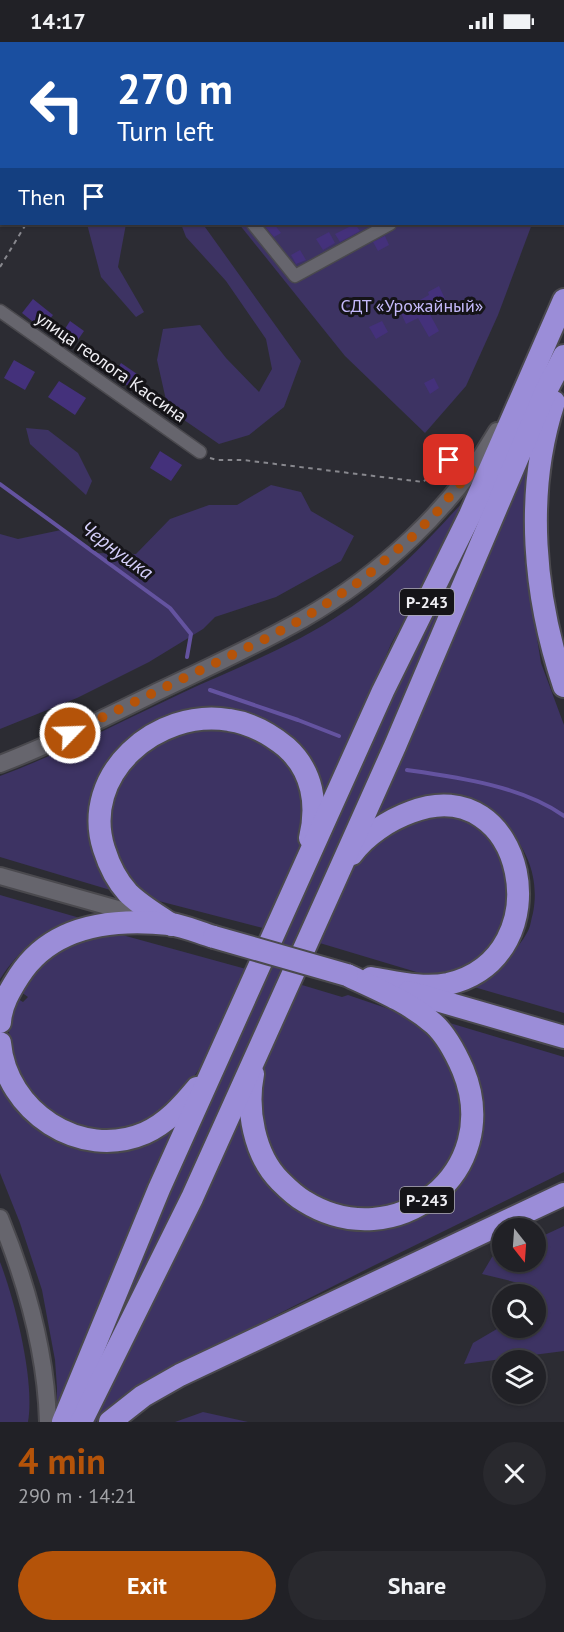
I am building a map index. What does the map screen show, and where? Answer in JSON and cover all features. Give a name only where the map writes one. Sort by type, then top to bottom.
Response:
[{"type":"highway","points":[[551,330],[564,300]]},
{"type":"highway","name":"Р-243","points":[[63,1422],[159,1189],[384,691],[470,515],[551,330]]},
{"type":"highway","name":"Р-243","points":[[81,1422],[192,1198],[395,746],[546,391],[564,356]]},
{"type":"highway","points":[[564,370],[549,417],[543,448],[536,520],[539,582],[553,655],[564,687]]},
{"type":"highway","name":"Р-243","points":[[172,925],[139,903],[126,892],[117,879],[109,865],[102,841],[100,815],[105,789],[113,772],[127,754],[166,729],[207,719],[229,720],[253,727],[277,740],[294,755],[306,774],[314,802],[314,820],[302,874]]},
{"type":"highway","name":"Р-243","points":[[336,878],[356,849],[375,832],[411,812],[430,806],[443,805],[479,814],[501,831],[519,859],[525,884],[525,910],[520,929],[504,952],[482,970],[448,984],[431,985],[411,985],[347,975]]},
{"type":"highway","name":"Р-243","points":[[0,1022],[5,1002],[22,971],[46,947],[84,928],[108,923],[172,925],[564,1037]]},
{"type":"highway","name":"Р-243","points":[[258,1048],[250,1088],[253,1125],[258,1145],[276,1177],[304,1201],[341,1216],[372,1219],[409,1210],[443,1187],[455,1174],[464,1158],[471,1137],[473,1115],[468,1082],[458,1058],[436,1025],[400,1000],[347,975]]},
{"type":"highway","name":"Р-243","points":[[0,1043],[5,1067],[14,1088],[29,1108],[45,1122],[65,1133],[89,1140],[127,1138],[144,1133],[163,1123],[178,1110],[201,1083],[226,1044]]},
{"type":"highway","points":[[110,1422],[143,1396],[180,1375],[564,1194]]},
{"type":"main road","points":[[0,765],[194,675],[304,618],[363,579],[436,513],[477,463],[498,430],[551,330]]},
{"type":"main road","name":"Р-243","points":[[0,876],[172,925]]},
{"type":"main road","points":[[0,1218],[32,1308],[43,1361],[48,1422]]},
{"type":"street","points":[[254,225],[295,276],[388,225]]},
{"type":"street","name":"улица геолога Кассина","points":[[0,311],[200,452]]},
{"type":"path","points":[[0,267],[25,225]]},
{"type":"path","points":[[200,452],[217,460],[243,460],[423,482],[449,460],[460,456],[477,463]]},
{"type":"green space","points":[[87,225],[126,225],[118,267],[144,312],[136,317],[101,277]]},
{"type":"green space","points":[[181,225],[205,227],[301,361],[284,407],[249,435],[219,444],[168,409],[157,360],[163,329],[200,325],[226,358],[259,392],[272,369],[266,339],[226,281],[186,237]]},
{"type":"green space","name":"СДТ «Урожайный»","points":[[240,225],[532,225],[498,315],[466,386],[425,433],[345,356]]},
{"type":"green space","points":[[26,428],[48,430],[78,453],[92,481],[86,495],[30,444]]},
{"type":"green space","points":[[529,458],[524,557],[541,663],[564,725],[564,1013],[474,987],[504,962],[523,940],[530,926],[535,896],[530,864],[523,850],[504,824],[492,813],[478,804],[363,835]]},
{"type":"green space","points":[[271,485],[301,492],[311,511],[354,536],[341,561],[276,597],[215,617],[203,629],[149,662],[77,698],[0,729],[0,534],[18,539],[61,530],[93,553],[136,554],[170,519],[209,505],[237,505]]},
{"type":"green space","points":[[476,488],[391,644],[320,810],[303,756],[204,712],[104,775],[117,892],[0,857],[0,776],[69,747],[264,656],[325,624],[362,599],[397,570]]},
{"type":"green space","points":[[449,588],[423,661],[200,1162],[108,1344],[148,1234],[407,661]]},
{"type":"green space","points":[[191,728],[240,729],[285,756],[304,793],[304,839],[267,929],[151,899],[118,869],[109,838],[113,789],[148,747]]},
{"type":"green space","points":[[422,813],[478,821],[512,862],[501,946],[451,975],[423,974],[313,941],[351,867],[361,854]]},
{"type":"green space","points":[[0,895],[80,918],[55,927],[34,940],[0,979]]},
{"type":"green space","points":[[115,933],[246,969],[201,1066],[175,1101],[146,1121],[129,1128],[86,1131],[66,1125],[28,1094],[11,1053],[9,1031],[18,999],[23,1002],[28,997],[21,992],[54,952],[75,940]]},
{"type":"green space","points":[[302,985],[342,997],[348,995],[395,1011],[427,1029],[449,1059],[463,1110],[459,1140],[441,1174],[413,1198],[380,1209],[344,1208],[305,1190],[290,1176],[275,1156],[265,1136],[259,1112],[261,1070]]},
{"type":"green space","points":[[443,1021],[564,1057],[564,1172],[154,1377],[128,1393],[96,1422],[92,1422],[241,1121],[254,1163],[273,1191],[304,1215],[334,1226],[353,1229],[386,1228],[416,1219],[441,1203],[462,1182],[476,1157],[484,1128],[483,1098],[471,1060]]},
{"type":"green space","points":[[0,1087],[17,1111],[37,1129],[57,1142],[79,1150],[103,1152],[127,1149],[152,1140],[178,1126],[56,1422],[55,1360],[42,1290],[20,1223],[0,1173]]},
{"type":"green space","points":[[564,1226],[564,1351],[546,1353],[546,1350],[492,1350],[492,1360],[464,1364],[473,1343],[492,1332],[492,1338],[546,1338],[546,1284],[523,1284],[482,1274],[492,1257],[492,1272],[546,1272],[546,1234]]},
{"type":"green space","points":[[0,1262],[12,1298],[22,1341],[29,1385],[28,1422],[0,1422]]},
{"type":"green space","points":[[203,1412],[248,1422],[175,1422]]},
{"type":"building","points":[[264,225],[275,225],[281,233],[274,237]]},
{"type":"building","points":[[353,225],[360,231],[340,242],[335,234]]},
{"type":"building","points":[[329,232],[335,243],[323,250],[316,239]]},
{"type":"building","points":[[385,236],[389,245],[378,251],[373,242]]},
{"type":"building","points":[[300,250],[306,260],[296,264],[291,255]]},
{"type":"building","points":[[439,286],[445,299],[427,309],[439,331],[429,337],[418,318],[406,324],[400,311],[429,295],[428,292]]},
{"type":"building","points":[[33,299],[53,315],[42,329],[22,313]]},
{"type":"building","points":[[70,321],[84,331],[75,344],[61,335]]},
{"type":"building","points":[[382,321],[388,332],[376,339],[369,327]]},
{"type":"building","points":[[14,360],[35,372],[25,390],[4,378]]},
{"type":"building","points":[[121,363],[137,374],[128,386],[113,376]]},
{"type":"building","points":[[434,378],[439,388],[430,394],[424,383]]},
{"type":"building","points":[[59,381],[86,398],[75,415],[48,397]]},
{"type":"building","points":[[160,451],[182,465],[171,481],[150,468]]},
{"type":"waterway","name":"Чернушка","points":[[0,484],[170,608],[191,634],[187,657]]},
{"type":"waterway","points":[[210,690],[339,736]]},
{"type":"waterway","points":[[407,770],[488,784],[509,790],[529,797],[564,816]]},
{"type":"route","points":[[70,733],[263,640],[304,618],[363,579],[436,513],[477,463],[460,456],[449,460]]}]
